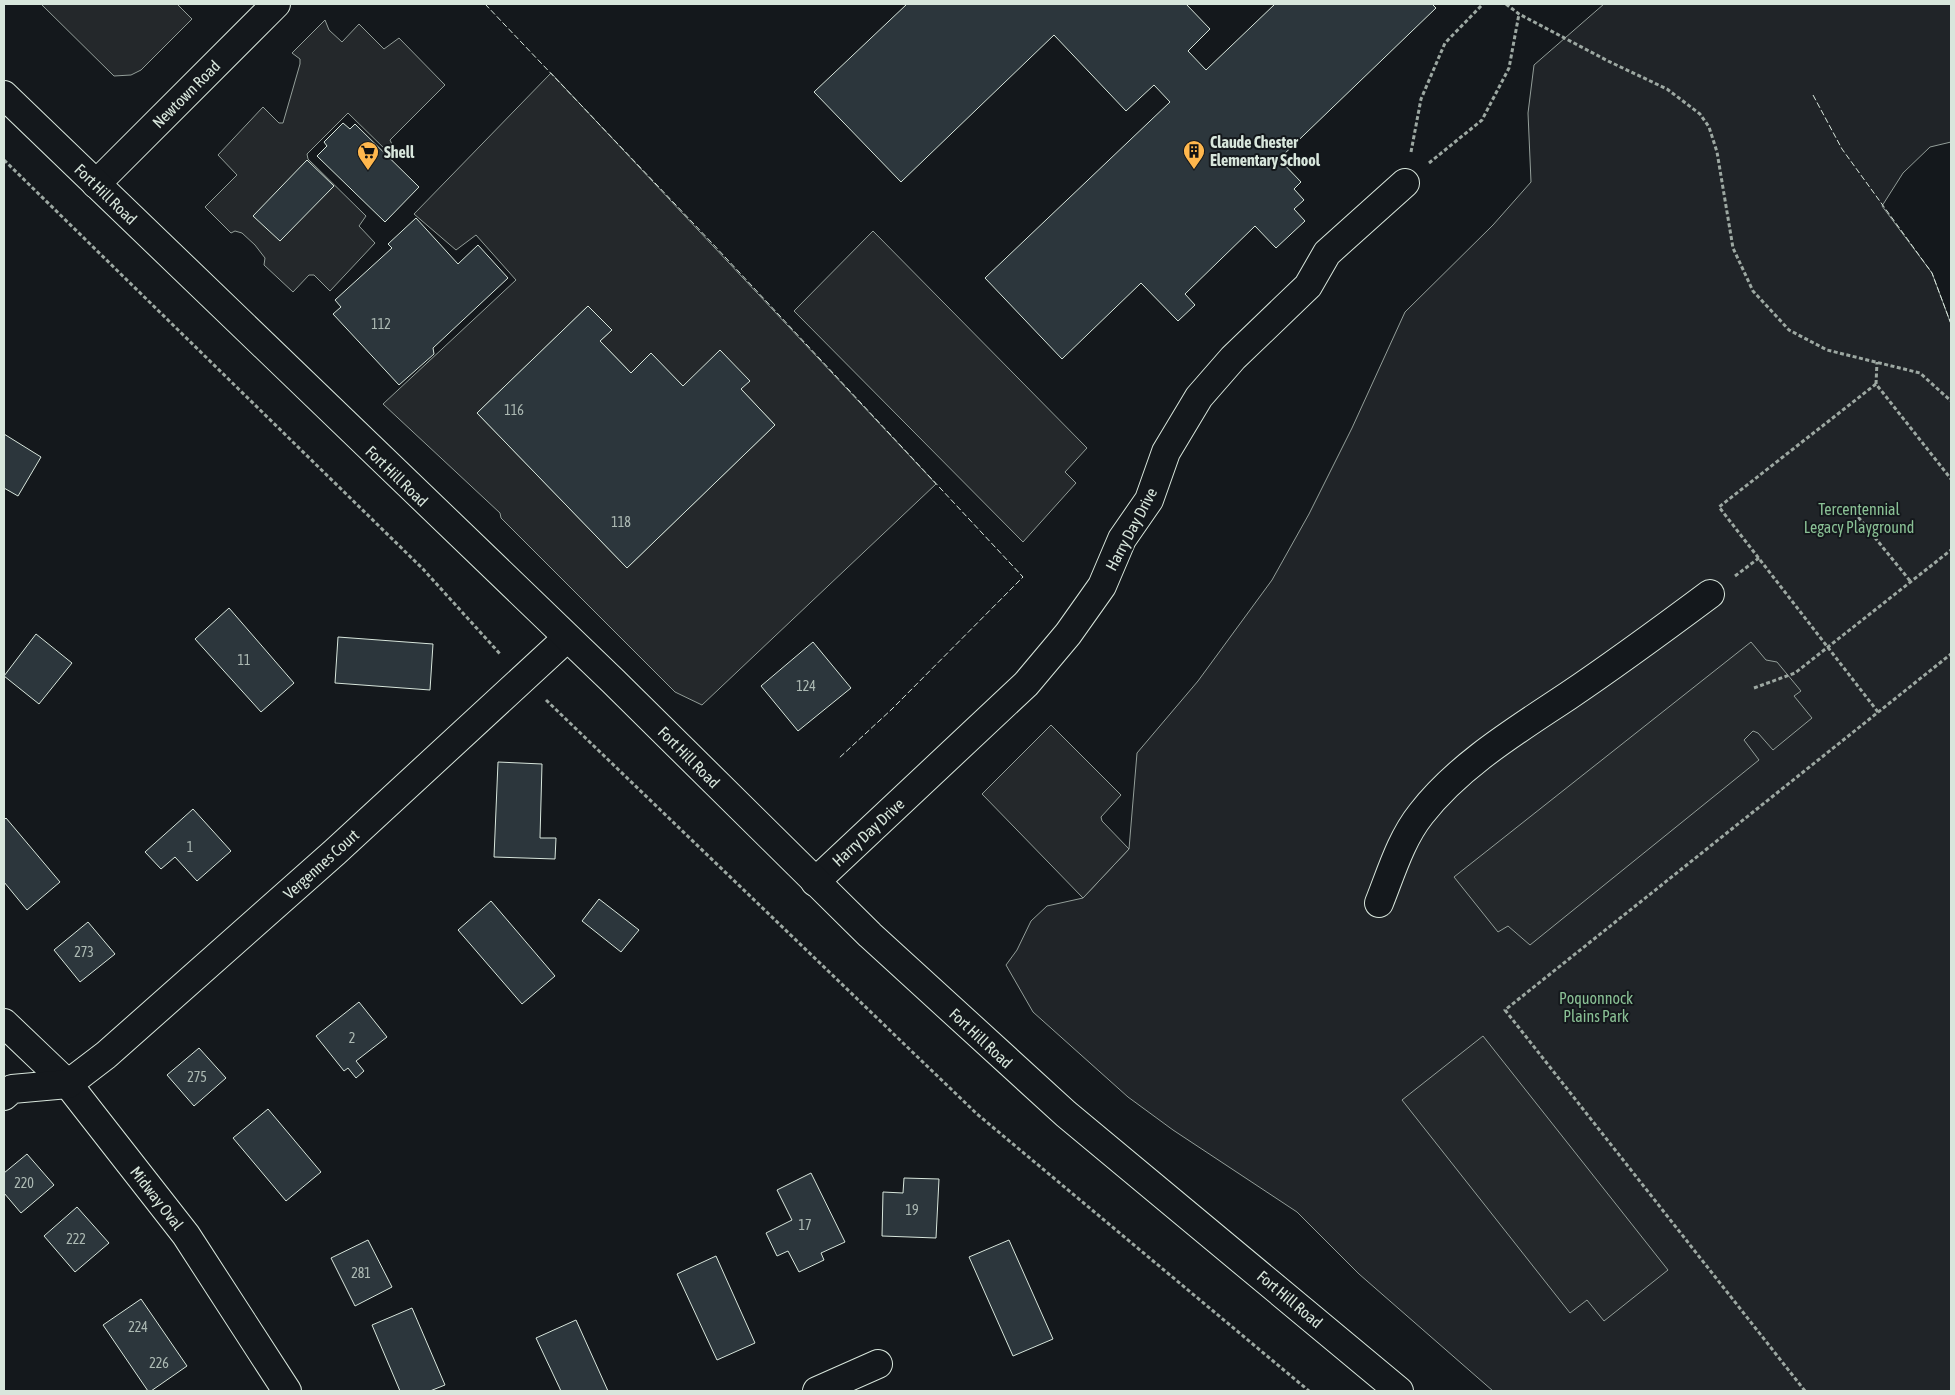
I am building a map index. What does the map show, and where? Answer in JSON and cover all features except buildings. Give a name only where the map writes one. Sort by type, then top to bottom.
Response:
[{"type":"street","name":"Newtown Road","points":[[96,184],[276,4]]},
{"type":"street","name":"Fort Hill Road","points":[[4,95],[567,638],[815,882],[1006,1062],[1399,1391]]},
{"type":"street","name":"Harry Day Drive","points":[[815,882],[1026,684],[1068,634],[1102,586],[1122,539],[1149,500],[1166,452],[1199,397],[1233,358],[1308,286],[1327,254],[1405,182]]},
{"type":"street","points":[[1379,903],[1408,835],[1420,815],[1445,787],[1499,743],[1634,651],[1710,594]]},
{"type":"street","name":"Vergennes Court","points":[[68,1084],[106,1055],[328,858],[567,638]]},
{"type":"street","name":"Midway Oval","points":[[4,1022],[68,1084],[186,1234],[287,1391]]},
{"type":"street","points":[[4,1096],[12,1089],[68,1084]]},
{"type":"street","points":[[817,1391],[878,1364]]},
{"type":"path","points":[[1405,182],[1421,99],[1438,59],[1445,43],[1482,4]]},
{"type":"path","points":[[1506,4],[1519,14],[1608,61],[1667,89],[1700,114],[1709,127],[1717,152],[1733,248],[1753,291],[1789,330],[1827,350],[1920,373],[1951,401]]},
{"type":"path","points":[[1405,182],[1482,120],[1508,68],[1519,14]]},
{"type":"path","points":[[4,160],[423,569],[496,649]]},
{"type":"path","points":[[1877,362],[1876,384],[1951,479]]},
{"type":"path","points":[[1876,384],[1719,507],[1878,712]]},
{"type":"path","points":[[1850,507],[1911,582]]},
{"type":"path","points":[[1754,688],[1796,673],[1951,550]]},
{"type":"path","points":[[1805,1391],[1505,1010],[1951,654]]},
{"type":"path","points":[[550,704],[971,1109],[1309,1391]]},
{"type":"green space","name":"Poquonnock Plains Park","points":[[1604,4],[1951,4],[1951,142],[1930,147],[1903,173],[1882,206],[1932,273],[1951,324],[1951,1391],[1493,1391],[1359,1274],[1297,1212],[1173,1130],[1128,1097],[1033,1012],[1006,965],[1017,950],[1031,921],[1047,906],[1083,898],[1129,849],[1137,753],[1198,681],[1272,580],[1309,514],[1352,428],[1405,312],[1493,225],[1531,182],[1528,113],[1534,65]]},
{"type":"shaded area","points":[[41,4],[177,4],[192,19],[141,70],[131,75],[114,76]]},
{"type":"shaded area","points":[[325,20],[329,30],[342,42],[359,24],[384,49],[399,38],[445,85],[390,140],[395,151],[391,155],[348,113],[307,154],[308,159],[366,216],[359,226],[375,243],[330,291],[314,275],[309,275],[293,292],[264,265],[265,258],[255,245],[242,233],[235,231],[231,233],[205,207],[237,175],[218,155],[263,107],[279,123],[283,123],[300,64],[300,59],[292,53]]},
{"type":"shaded area","points":[[551,73],[936,484],[702,705],[675,692],[501,518],[500,513],[383,404],[516,280],[476,235],[456,250],[414,214]],"holes":[[[588,306],[612,330],[600,341],[631,373],[651,354],[683,386],[749,381],[741,389],[775,425],[627,568],[477,413]]]},
{"type":"shaded area","points":[[873,231],[1087,448],[1065,472],[1076,483],[1023,542],[794,311]]},
{"type":"shaded area","points":[[1751,642],[1766,660],[1777,662],[1801,691],[1794,696],[1812,718],[1773,750],[1758,733],[1753,731],[1744,740],[1759,760],[1530,945],[1508,926],[1498,932],[1454,877]]},
{"type":"shaded area","points":[[1051,725],[1121,795],[1101,817],[1102,821],[1129,849],[1083,898],[982,794]]},
{"type":"shaded area","points":[[1483,1036],[1668,1270],[1604,1321],[1587,1300],[1570,1313],[1402,1100]]},
{"type":"fence","points":[[485,4],[712,243],[1023,577],[892,709],[838,759]]},
{"type":"fence","points":[[1813,95],[1842,149],[1932,273],[1951,324]]},
{"type":"place","name":"Claude Chester Elementary School","points":[[1194,170]]},
{"type":"place","name":"Shell","points":[[368,171]]},
{"type":"park label","name":"Tercentennial Legacy Playground","points":[[1859,518]]}]
